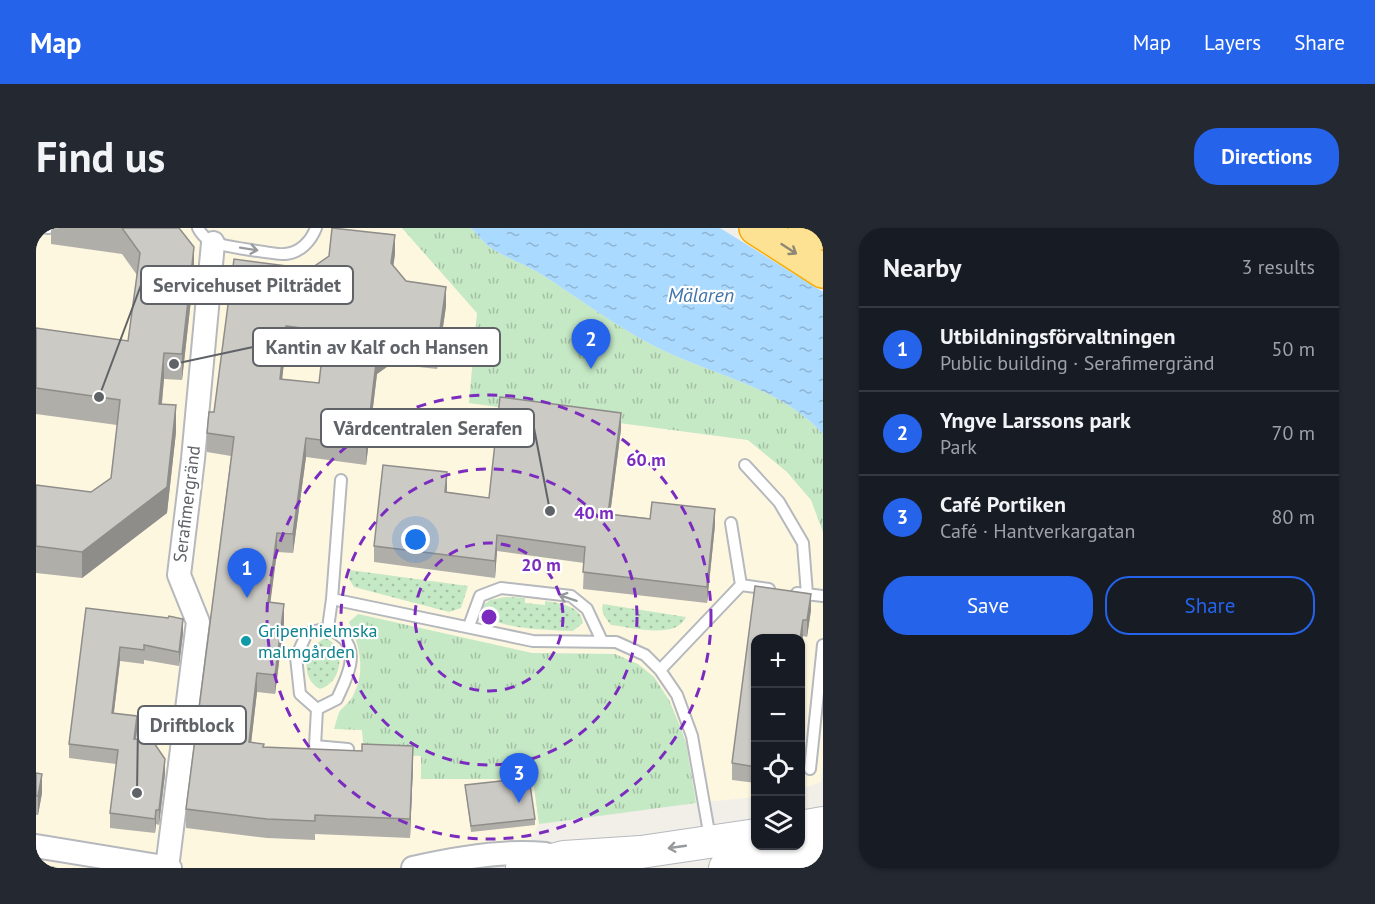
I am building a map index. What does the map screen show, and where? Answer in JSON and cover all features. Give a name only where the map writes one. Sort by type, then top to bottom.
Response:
[{"type":"highway","points":[[756,228],[823,271]]},
{"type":"highway","points":[[805,228],[822,230]]},
{"type":"street","name":"Serafimergränd","points":[[169,868],[198,622],[179,575],[193,459],[206,235]]},
{"type":"street","points":[[805,826],[823,823]]},
{"type":"street","points":[[716,854],[751,837]]},
{"type":"street","points":[[36,846],[169,868]]},
{"type":"street","points":[[413,868],[441,862],[529,853],[564,856],[641,852],[716,854],[823,851]]},
{"type":"street","points":[[522,868],[564,856]]},
{"type":"lane","points":[[206,235],[285,254],[302,248],[312,238],[316,228]]},
{"type":"lane","points":[[745,465],[779,502],[803,543],[807,594]]},
{"type":"lane","points":[[328,628],[341,480]]},
{"type":"lane","points":[[731,523],[741,585]]},
{"type":"lane","points":[[741,585],[823,596]]},
{"type":"lane","points":[[660,670],[741,585]]},
{"type":"lane","points":[[469,626],[480,596],[501,588],[571,596],[587,609],[602,641]]},
{"type":"lane","points":[[332,599],[533,640],[616,642],[645,655],[660,670],[677,695],[692,736],[716,854]]},
{"type":"lane","points":[[328,628],[346,640],[350,655],[349,672],[337,699],[317,709],[300,694],[296,657],[307,633],[328,628]]},
{"type":"lane","points":[[810,769],[823,645]]},
{"type":"lane","points":[[317,709],[315,746],[348,749]]},
{"type":"shaded area","points":[[36,228],[402,228],[477,313],[469,403],[748,440],[787,472],[811,500],[823,532],[823,763],[821,782],[805,788],[805,634],[751,634],[751,797],[696,803],[686,743],[669,700],[615,654],[532,653],[349,623],[357,638],[361,655],[360,676],[352,697],[338,713],[362,730],[364,753],[421,756],[421,779],[533,779],[539,824],[528,844],[463,868],[36,868]]},
{"type":"green space","points":[[402,228],[471,228],[496,251],[539,273],[636,336],[671,354],[752,386],[790,406],[823,434],[823,532],[811,500],[787,472],[748,440],[469,403],[477,313]]},
{"type":"green space","points":[[350,570],[468,586],[461,608],[449,612],[354,587],[349,579]]},
{"type":"green space","points":[[506,597],[525,598],[525,603],[545,605],[545,601],[563,604],[574,609],[583,623],[573,631],[538,629],[500,623],[481,613],[482,606],[490,600]]},
{"type":"green space","points":[[603,604],[686,617],[681,624],[663,630],[611,625],[603,613]]},
{"type":"green space","points":[[358,614],[532,653],[615,654],[638,664],[654,677],[669,700],[680,726],[686,743],[696,803],[539,824],[533,779],[421,779],[421,756],[364,753],[362,730],[334,729],[339,713],[353,696],[359,678],[359,650],[349,622]]},
{"type":"green space","points":[[326,638],[337,650],[339,665],[333,680],[320,689],[309,677],[307,662],[313,648]]},
{"type":"water","name":"Mälaren","points":[[471,228],[720,228],[823,292],[823,434],[790,406],[752,386],[671,354],[636,336],[539,273],[496,251]]},
{"type":"building","points":[[122,228],[179,228],[194,247],[182,354],[164,353],[159,404],[176,405],[167,487],[82,552],[36,546],[36,485],[91,492],[111,478],[120,400],[36,388],[36,328],[128,341],[140,253]]},
{"type":"building","points":[[332,228],[395,235],[391,263],[406,281],[446,287],[437,350],[391,345],[377,355],[366,446],[306,438],[293,534],[277,533],[268,602],[284,604],[275,675],[257,673],[249,742],[264,744],[263,747],[362,751],[362,744],[413,746],[410,819],[315,815],[315,821],[267,819],[186,809],[234,437],[207,433],[209,412],[214,412],[234,259],[310,269],[329,256]],"holes":[[[286,326],[325,331],[319,383],[280,379]]]},
{"type":"building","points":[[500,397],[621,413],[608,514],[650,519],[652,502],[715,509],[707,587],[583,572],[585,547],[497,535],[495,561],[374,546],[383,465],[447,472],[445,492],[489,498]]},
{"type":"building","points":[[755,586],[811,594],[807,620],[803,620],[801,634],[751,634],[751,766],[732,763]]},
{"type":"building","points":[[86,608],[183,619],[179,652],[144,645],[144,650],[120,647],[112,713],[137,716],[134,739],[152,740],[165,759],[159,810],[156,810],[155,819],[110,813],[118,750],[69,744]]},
{"type":"building","points":[[36,773],[42,774],[38,796],[36,796]]},
{"type":"building","points":[[529,778],[535,819],[471,826],[465,785]]},
{"type":"building","points":[[39,864],[56,868],[38,868]]},
{"type":"place","name":"Kantin av Kalf och Hansen","points":[[174,364]]},
{"type":"place","name":"Yngve Larssons park","points":[[591,369]]},
{"type":"place","name":"Servicehuset Pilträdet","points":[[99,397]]},
{"type":"place","name":"Vårdcentralen Serafen","points":[[550,511]]},
{"type":"place","name":"Utbildningsförvaltningen","points":[[247,598]]},
{"type":"place","name":"Gripenhielmska malmgården","points":[[246,641]]},
{"type":"place","name":"Driftblock","points":[[137,793]]},
{"type":"place","name":"Café Portiken","points":[[519,803]]}]
